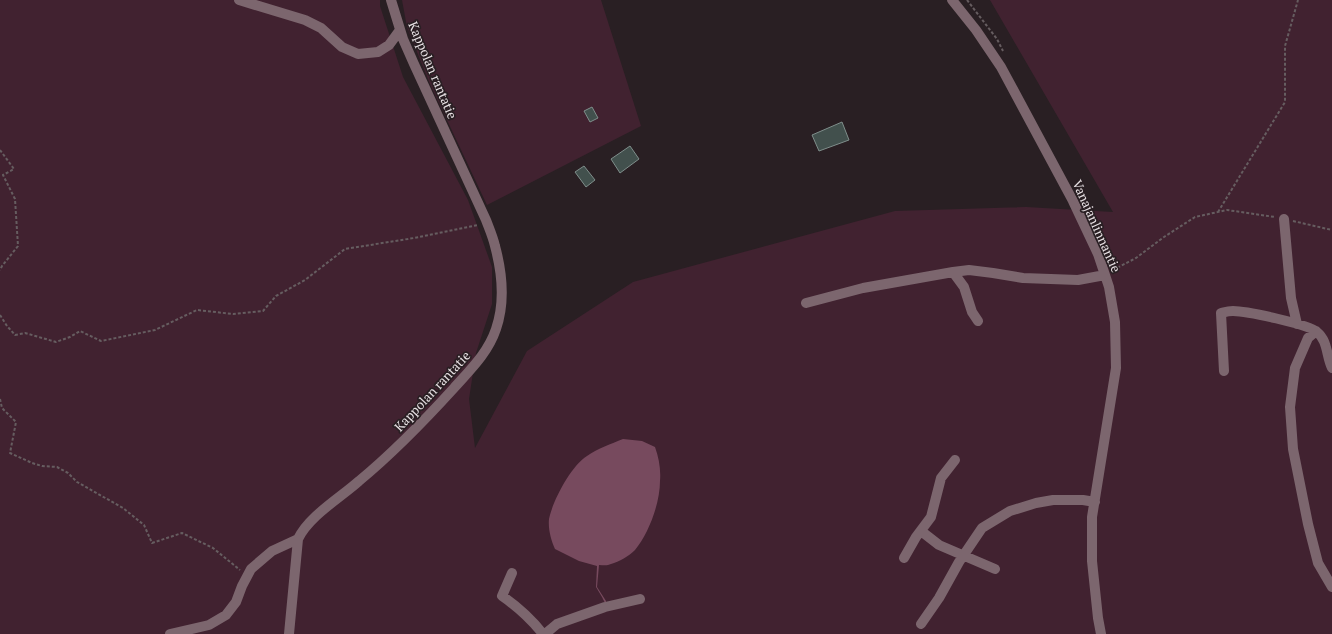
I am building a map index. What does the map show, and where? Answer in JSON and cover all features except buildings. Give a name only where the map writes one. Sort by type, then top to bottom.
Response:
[{"type":"street","points":[[239,0],[304,20],[321,28],[342,47],[358,54],[378,52],[389,45],[400,30]]},
{"type":"street","name":"Kappolan rantatie","points":[[298,539],[301,532],[328,505],[359,482],[398,446],[445,398],[481,358],[496,330],[501,302],[500,274],[495,245],[487,223],[414,64],[400,30],[391,0]]},
{"type":"street","name":"Vanajanlinnantie","points":[[952,0],[976,30],[1001,67],[1073,201],[1107,273],[1115,322],[1116,368],[1092,517],[1092,561],[1101,634]]},
{"type":"street","points":[[1284,219],[1291,298],[1297,324]]},
{"type":"street","points":[[806,303],[863,288],[970,270],[1023,278],[1071,280],[1078,280],[1107,273]]},
{"type":"street","points":[[953,272],[964,286],[972,312],[978,321]]},
{"type":"street","points":[[1224,371],[1221,313],[1226,311],[1238,311],[1276,318],[1316,331],[1327,346],[1328,360],[1332,368]]},
{"type":"street","points":[[1316,331],[1308,338],[1302,348],[1295,368],[1290,407],[1293,448],[1308,524],[1318,563],[1332,587]]},
{"type":"street","points":[[904,558],[931,517],[941,478],[955,460]]},
{"type":"street","points":[[920,624],[939,598],[964,555],[982,528],[1010,511],[1036,503],[1053,500],[1083,500],[1095,502]]},
{"type":"street","points":[[921,531],[939,545],[995,569]]},
{"type":"street","points":[[170,634],[209,625],[226,615],[236,602],[242,586],[251,570],[272,551],[298,539]]},
{"type":"street","points":[[289,634],[298,539]]},
{"type":"street","points":[[512,573],[502,596],[535,623],[544,634],[557,624],[605,607],[640,599]]},
{"type":"path","points":[[968,0],[997,39],[1004,51]]},
{"type":"path","points":[[1218,212],[1285,102],[1285,46],[1298,0]]},
{"type":"path","points":[[0,150],[14,169],[3,175],[15,200],[18,246],[0,270]]},
{"type":"path","points":[[1107,273],[1136,258],[1164,237],[1195,217],[1227,210],[1267,215],[1332,230]]},
{"type":"path","points":[[0,314],[7,326],[16,335],[25,333],[56,342],[80,332],[101,341],[155,330],[197,310],[233,314],[263,311],[276,296],[304,280],[345,249],[414,238],[487,223]]},
{"type":"path","points":[[0,399],[2,408],[16,422],[10,453],[32,464],[57,467],[68,473],[77,482],[123,508],[144,525],[152,543],[182,533],[213,548],[248,576]]},
{"type":"shaded area","points":[[0,0],[380,0],[380,6],[403,77],[468,200],[492,267],[492,304],[476,353],[469,399],[475,448],[527,351],[633,282],[895,211],[1026,207],[1113,212],[990,0],[1332,0],[1332,634],[0,634]]},
{"type":"shaded area","points":[[402,0],[601,0],[641,126],[487,205],[430,84],[407,27]]},
{"type":"shaded area","points":[[623,439],[642,441],[655,447],[660,468],[660,490],[653,517],[645,535],[635,550],[627,557],[617,562],[608,565],[599,565],[597,587],[606,601],[605,603],[596,587],[597,566],[579,561],[555,549],[550,534],[549,519],[559,493],[575,467],[587,456],[605,446]]}]
